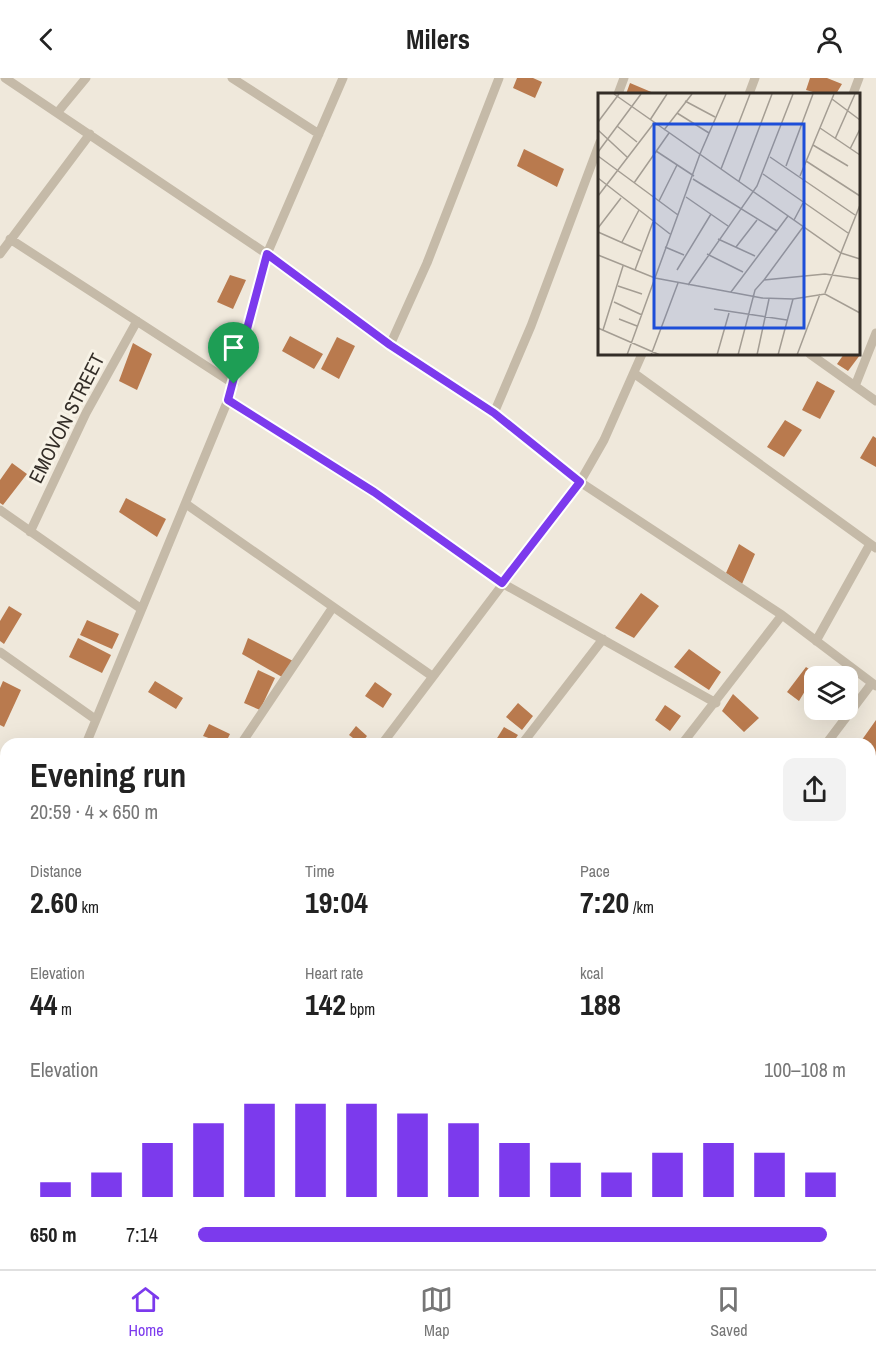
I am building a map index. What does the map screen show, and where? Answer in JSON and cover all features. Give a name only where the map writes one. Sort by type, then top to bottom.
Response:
[{"type":"street","points":[[5,78],[267,254],[390,345],[494,413],[580,482],[782,615],[874,685],[831,738]]},
{"type":"street","points":[[57,113],[86,78]]},
{"type":"street","points":[[232,78],[319,134]]},
{"type":"street","points":[[88,738],[228,400],[267,254],[343,78]]},
{"type":"street","points":[[390,345],[427,263],[499,78]]},
{"type":"street","points":[[618,93],[624,78]]},
{"type":"street","points":[[749,93],[755,78]]},
{"type":"street","points":[[853,93],[859,78]]},
{"type":"street","points":[[0,254],[90,134]]},
{"type":"street","points":[[494,413],[531,326],[598,147]]},
{"type":"street","points":[[10,239],[234,384]]},
{"type":"street","name":"EMOVON STREET","points":[[30,532],[86,413],[137,321]]},
{"type":"street","points":[[855,386],[876,333]]},
{"type":"street","points":[[386,738],[580,482],[604,440],[641,356]]},
{"type":"street","points":[[813,356],[876,401]]},
{"type":"street","points":[[635,374],[873,546],[816,641]]},
{"type":"street","points":[[228,400],[374,492],[502,583],[717,703]]},
{"type":"street","points":[[186,504],[432,676]]},
{"type":"street","points":[[0,510],[140,608]]},
{"type":"street","points":[[246,738],[333,607]]},
{"type":"street","points":[[687,738],[717,703],[782,615]]},
{"type":"street","points":[[527,738],[603,639]]},
{"type":"street","points":[[0,652],[95,719]]},
{"type":"building","points":[[517,78],[533,78],[542,82],[535,98],[513,88]]},
{"type":"building","points":[[810,78],[827,78],[842,84],[837,93],[816,93],[806,90]]},
{"type":"building","points":[[630,83],[654,93],[626,93]]},
{"type":"building","points":[[524,149],[564,169],[557,187],[517,166]]},
{"type":"building","points":[[230,275],[246,280],[233,309],[217,302]]},
{"type":"building","points":[[290,336],[323,354],[314,369],[282,351]]},
{"type":"building","points":[[337,337],[355,346],[339,379],[321,369]]},
{"type":"building","points":[[133,343],[152,354],[137,390],[119,381]]},
{"type":"building","points":[[843,356],[859,356],[848,371],[837,364]]},
{"type":"building","points":[[817,381],[835,391],[820,419],[802,410]]},
{"type":"building","points":[[785,420],[802,430],[784,457],[767,447]]},
{"type":"building","points":[[873,436],[876,438],[876,467],[860,458]]},
{"type":"building","points":[[12,463],[27,474],[3,505],[0,503],[0,480]]},
{"type":"building","points":[[126,498],[166,519],[157,537],[119,512]]},
{"type":"building","points":[[739,544],[755,554],[742,584],[726,573]]},
{"type":"building","points":[[641,593],[659,606],[634,638],[615,628]]},
{"type":"building","points":[[9,606],[22,614],[4,644],[0,641],[0,621]]},
{"type":"building","points":[[87,620],[119,634],[112,649],[80,635]]},
{"type":"building","points":[[78,638],[111,655],[102,673],[69,657]]},
{"type":"building","points":[[248,638],[293,661],[282,677],[242,654]]},
{"type":"building","points":[[689,649],[721,672],[709,690],[674,667]]},
{"type":"building","points":[[258,670],[275,678],[260,710],[244,703]]},
{"type":"building","points":[[804,670],[804,693],[799,701],[787,692]]},
{"type":"building","points":[[3,681],[21,690],[4,727],[0,725],[0,688]]},
{"type":"building","points":[[155,681],[183,698],[176,709],[148,692]]},
{"type":"building","points":[[375,682],[392,694],[383,708],[365,696]]},
{"type":"building","points":[[733,694],[759,718],[744,732],[722,711]]},
{"type":"building","points":[[518,703],[533,716],[522,730],[506,717]]},
{"type":"building","points":[[665,705],[681,716],[670,731],[655,720]]},
{"type":"building","points":[[876,720],[876,738],[863,738]]},
{"type":"building","points":[[209,724],[230,734],[228,738],[203,736]]},
{"type":"building","points":[[356,726],[367,736],[353,738],[349,735]]},
{"type":"building","points":[[504,727],[518,735],[516,738],[497,738]]},
{"type":"route","points":[[267,254],[390,345],[494,413],[580,482],[502,583],[374,492],[228,400],[234,384],[267,254]]}]
